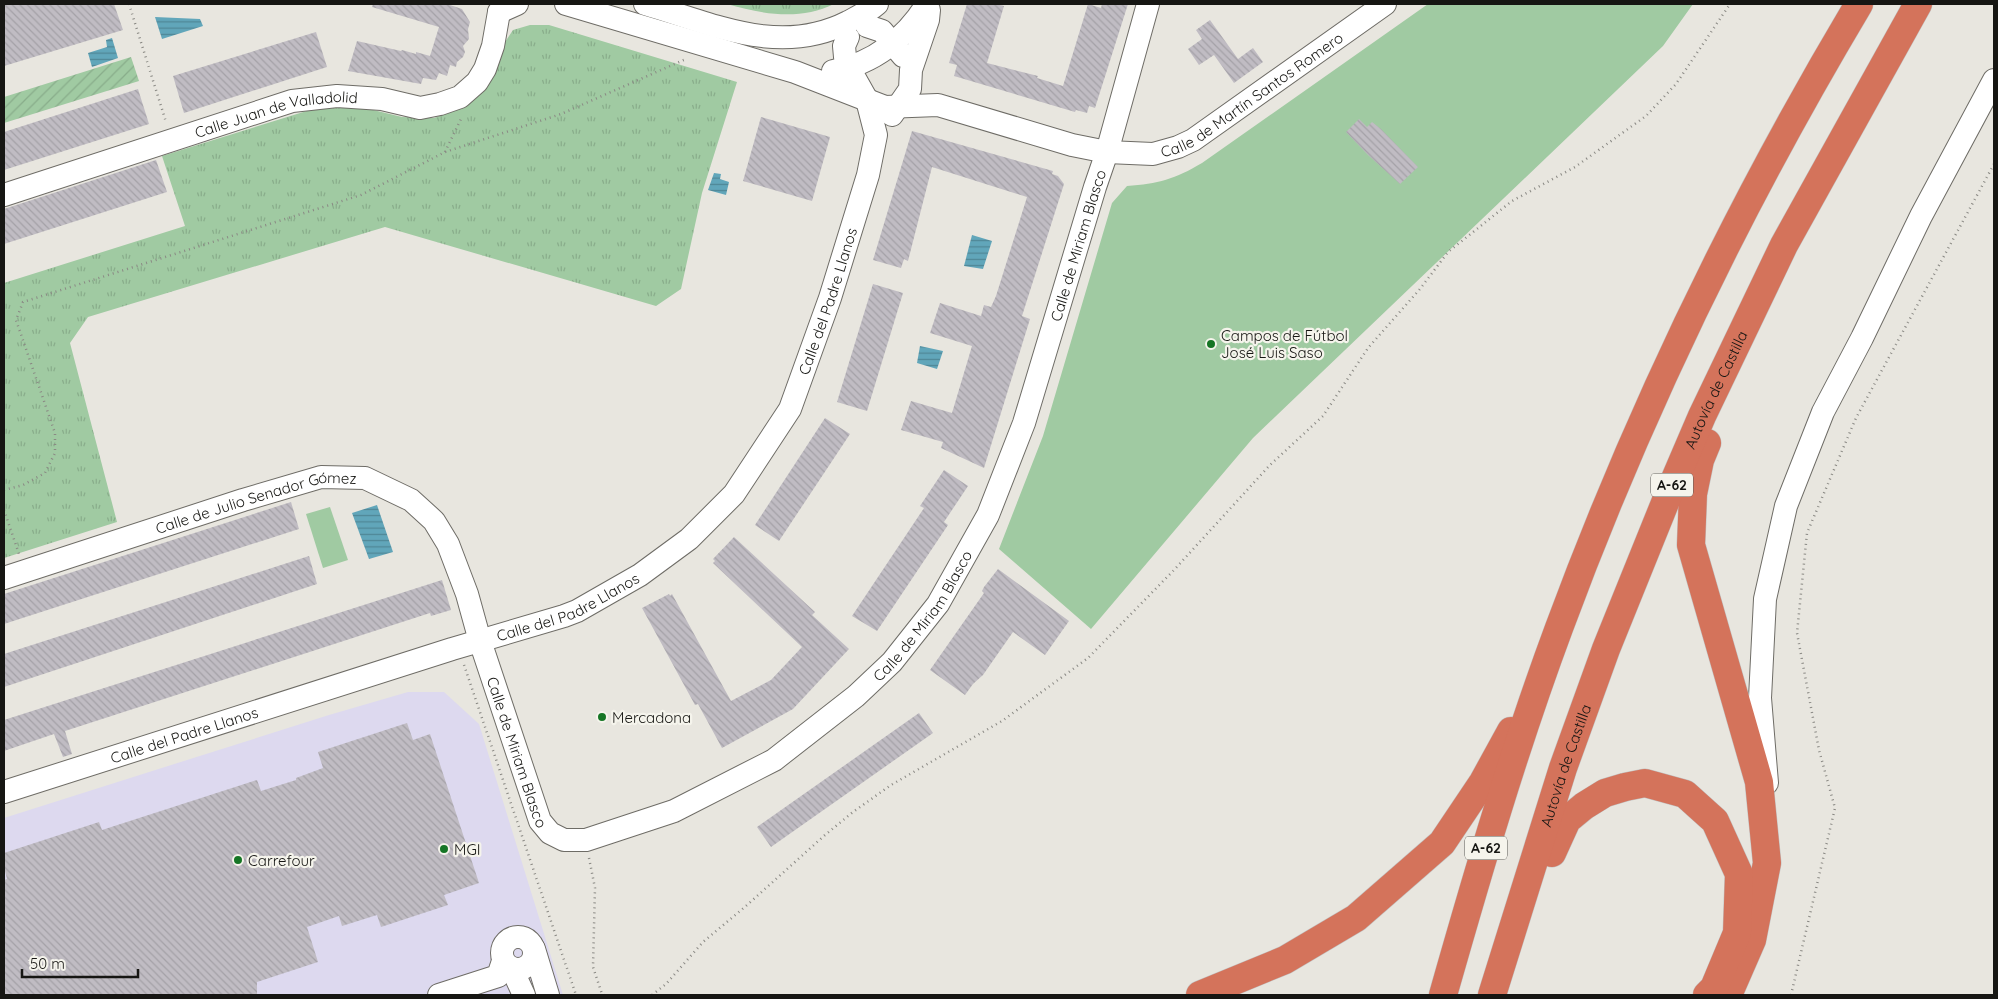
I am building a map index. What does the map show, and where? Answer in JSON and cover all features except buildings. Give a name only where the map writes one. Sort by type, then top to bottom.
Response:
[{"type":"highway","name":"A-62","points":[[1443,995],[1479,870],[1533,702],[1559,627],[1630,451],[1695,312],[1767,167],[1824,62],[1859,4]]},
{"type":"highway","name":"Autovía de Castilla","points":[[1492,995],[1563,768],[1606,649],[1668,493],[1765,284],[1803,210],[1918,4]]},
{"type":"highway","points":[[1728,995],[1752,940],[1767,863],[1758,782],[1691,545],[1693,494],[1700,460],[1719,410],[1755,332],[1765,284]]},
{"type":"highway","points":[[1200,995],[1285,960],[1356,918],[1442,844],[1483,782],[1509,733],[1533,702]]},
{"type":"highway","points":[[1492,995],[1567,820],[1584,806],[1605,793],[1645,783],[1685,794],[1716,821],[1739,874],[1737,933],[1714,988],[1707,995]]},
{"type":"street","points":[[566,4],[795,72],[822,72],[849,68],[874,57],[894,43],[916,21],[928,4]]},
{"type":"street","points":[[645,4],[730,30],[764,37],[800,48],[824,44],[865,20]]},
{"type":"street","points":[[764,37],[790,38],[813,35],[865,20],[889,10],[893,4]]},
{"type":"street","name":"Calle del Padre Llanos","points":[[876,135],[910,89],[911,70],[928,20],[928,4]]},
{"type":"street","name":"Calle de Miriam Blasco","points":[[480,641],[540,821],[550,833],[564,840],[586,840],[674,811],[774,760],[818,728],[878,676],[892,662],[938,604],[988,515],[1024,423],[1107,152],[1148,4]]},
{"type":"street","name":"Calle de Martín Santos Romero","points":[[795,72],[885,108],[938,105],[1072,145],[1107,152],[1153,154],[1178,147],[1193,140],[1385,4]]},
{"type":"street","name":"Calle Juan de Valladolid","points":[[4,195],[292,101],[337,96],[382,99],[420,108],[460,97],[476,82],[484,69],[493,46],[503,6]]},
{"type":"street","points":[[865,20],[882,30],[894,43],[911,70],[938,105]]},
{"type":"street","name":"Calle del Padre Llanos","points":[[4,792],[577,611],[640,576],[689,539],[734,494],[790,409],[833,289],[868,174],[876,135],[867,100],[849,68],[844,46],[865,20]]},
{"type":"street","points":[[1767,863],[1773,834],[1760,698],[1765,599],[1786,506],[1823,412],[1862,338],[1921,216],[1994,80]]},
{"type":"street","name":"Calle de Julio Senador Gómez","points":[[4,578],[243,500],[320,477],[365,478],[411,500],[434,521],[448,544],[467,594],[480,641]]},
{"type":"street","points":[[514,977],[501,956],[503,945],[512,938],[524,938],[532,944],[547,989]]},
{"type":"street","points":[[447,995],[498,976],[514,977]]},
{"type":"path","points":[[129,4],[172,140]]},
{"type":"path","points":[[652,995],[666,984],[703,942],[746,906],[824,835],[853,812],[891,785],[1002,721],[1088,658],[1174,570],[1270,465],[1323,416],[1368,348],[1420,289],[1448,252],[1512,201],[1575,167],[1646,116],[1676,84],[1730,4]]},
{"type":"path","points":[[4,490],[23,485],[45,473],[55,454],[56,433],[16,320],[23,302],[361,195],[445,152],[561,114],[692,56],[704,46]]},
{"type":"path","points":[[445,152],[462,117]]},
{"type":"path","points":[[1791,995],[1835,808],[1819,750],[1797,633],[1807,533],[1856,418],[1994,164]]},
{"type":"path","points":[[4,510],[18,552]]},
{"type":"path","points":[[452,650],[464,665],[576,995]]},
{"type":"path","points":[[586,840],[594,888],[592,967],[604,995]]},
{"type":"shaded area","name":"Carrefour","points":[[408,692],[444,692],[479,724],[563,995],[4,995],[4,818],[329,715]]},
{"type":"green space","points":[[727,4],[834,4],[808,13],[780,14],[753,11]]},
{"type":"green space","name":"Campos de Fútbol José Luis Saso","points":[[1428,4],[1693,4],[1663,46],[1253,438],[1091,629],[999,549],[1043,436],[1112,203],[1127,186],[1166,180],[1202,163]]},
{"type":"green space","points":[[530,25],[549,25],[737,82],[702,193],[681,289],[656,306],[385,227],[88,317],[70,343],[117,522],[4,558],[4,283],[185,226],[162,156],[313,109],[361,107],[402,117],[434,118],[462,107],[513,30]]},
{"type":"green space","points":[[131,57],[139,81],[4,123],[4,97]]},
{"type":"green space","points":[[330,507],[348,560],[323,568],[306,514]]},
{"type":"water","points":[[155,17],[200,19],[203,26],[162,39]]},
{"type":"water","points":[[112,38],[118,58],[92,67],[88,53],[107,47],[106,40]]},
{"type":"water","points":[[714,173],[721,174],[720,179],[729,182],[726,195],[708,190]]},
{"type":"water","points":[[972,235],[992,241],[983,269],[964,266]]},
{"type":"water","points":[[920,346],[943,351],[937,369],[917,363]]},
{"type":"water","points":[[377,505],[393,552],[369,559],[352,513]]},
{"type":"place","name":"Campos de Fútbol José Luis Saso","points":[[1211,344]]},
{"type":"place","name":"Mercadona","points":[[602,717]]},
{"type":"place","name":"MGI","points":[[444,849]]},
{"type":"place","name":"Carrefour","points":[[238,860]]}]
